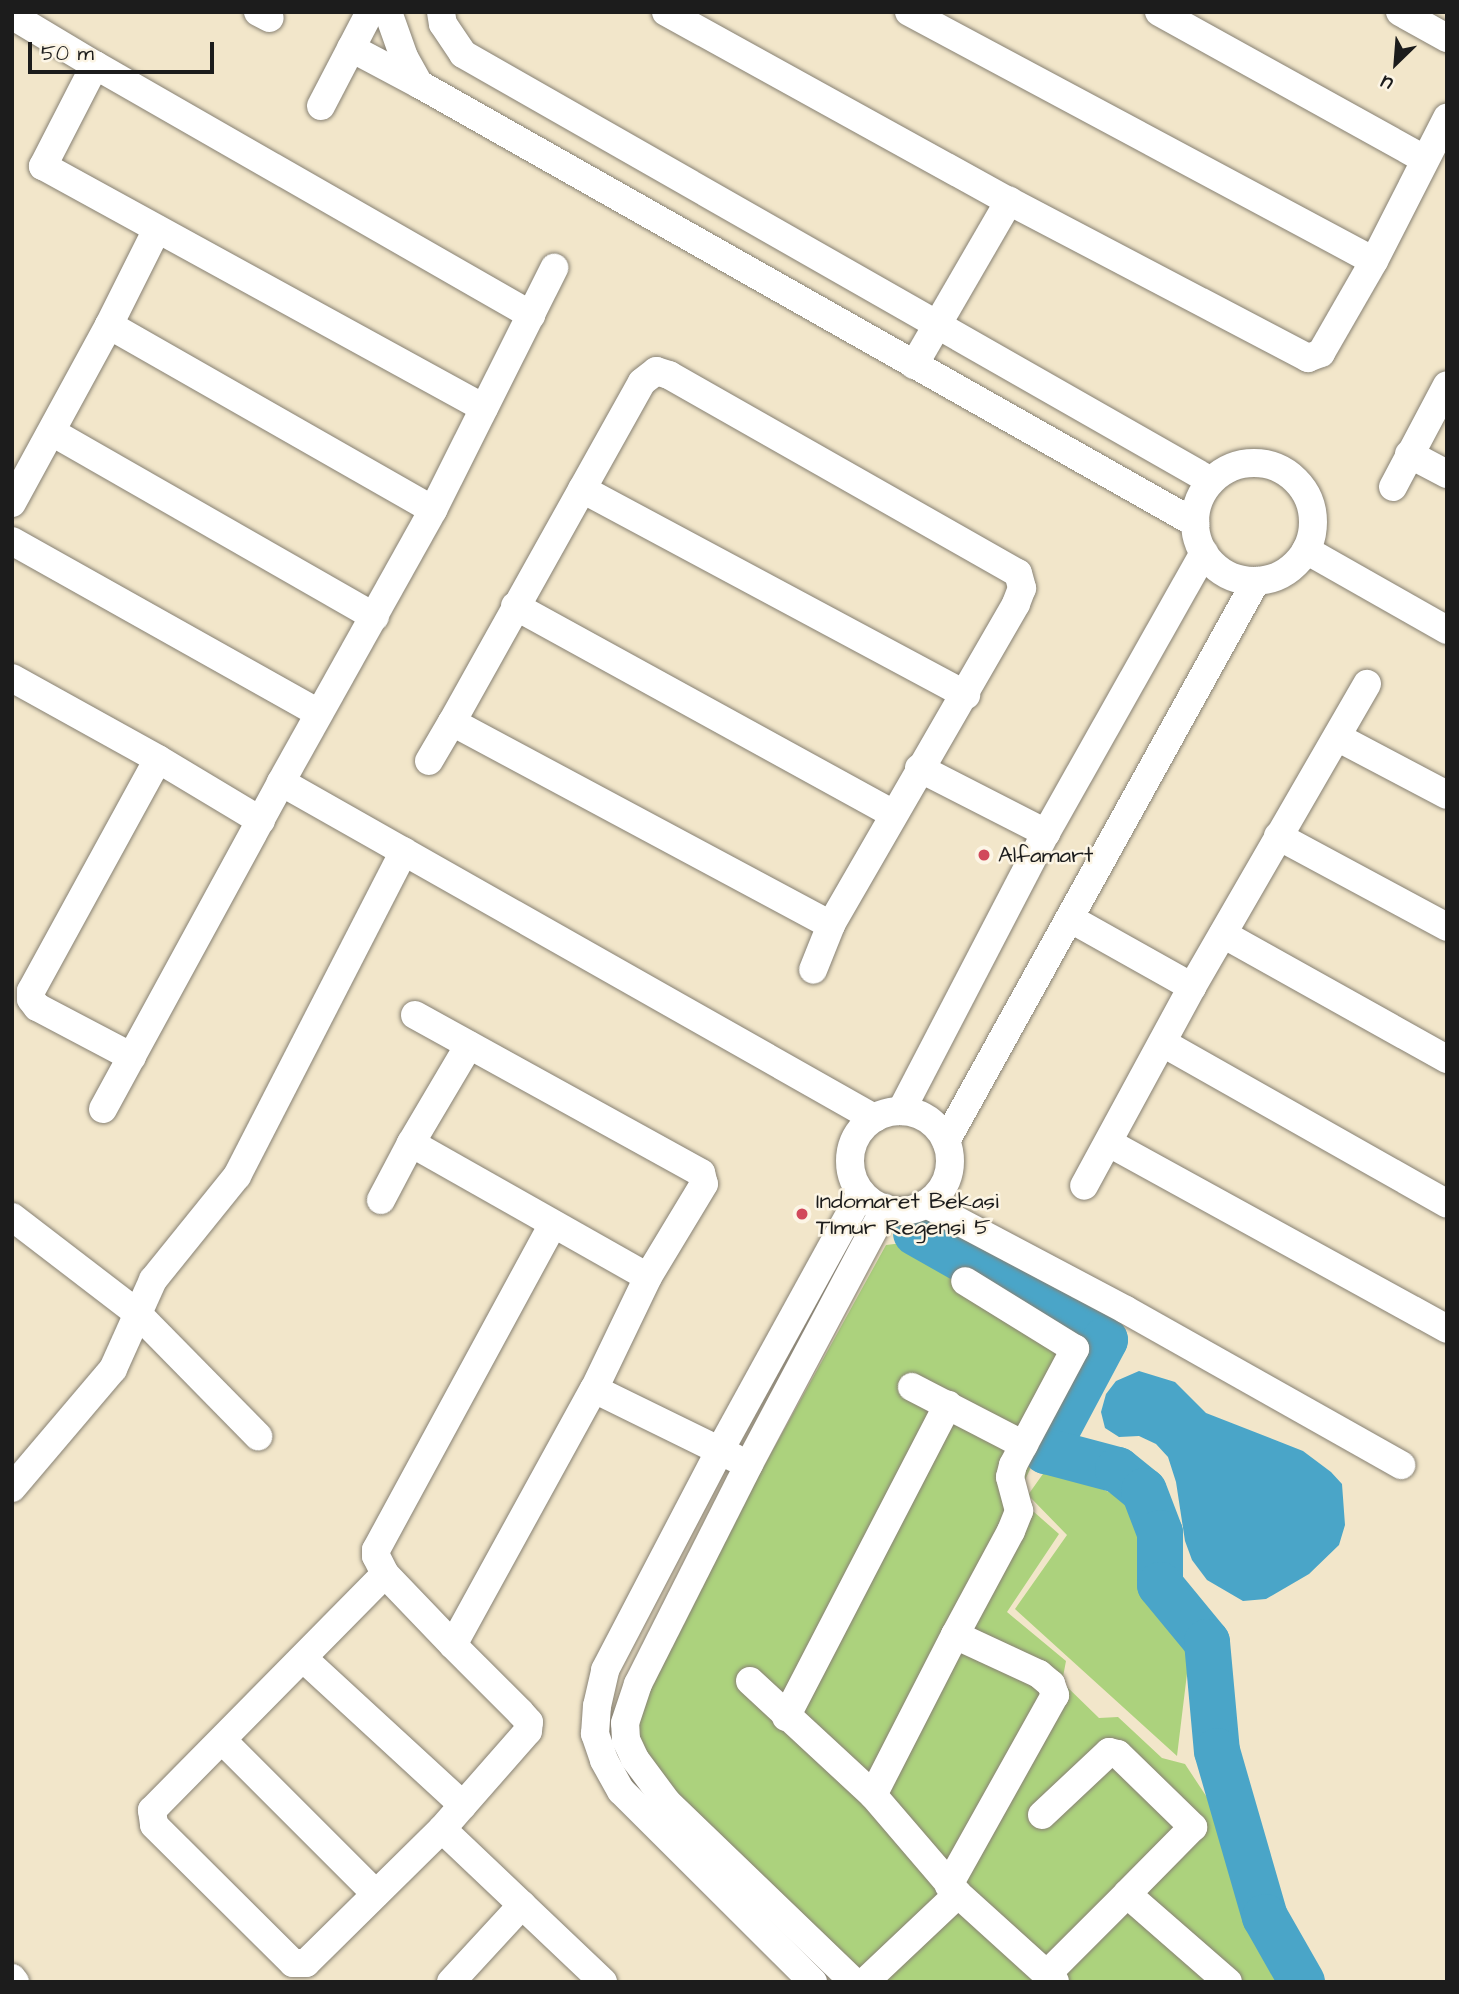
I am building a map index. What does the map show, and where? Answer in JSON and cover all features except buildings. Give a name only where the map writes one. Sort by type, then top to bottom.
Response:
[{"type":"street","points":[[22,12],[19,19],[95,65],[531,315]]},
{"type":"street","points":[[321,106],[370,12]]},
{"type":"street","points":[[388,12],[404,57],[419,84]]},
{"type":"street","points":[[441,12],[443,24],[463,54],[926,347],[1195,523]]},
{"type":"street","points":[[666,12],[1009,201],[1308,358],[1321,353],[1374,261],[1447,118]]},
{"type":"street","points":[[909,12],[1374,261]]},
{"type":"street","points":[[1159,12],[1424,159]]},
{"type":"street","points":[[1401,12],[1447,38]]},
{"type":"street","points":[[351,48],[926,347],[1211,481]]},
{"type":"street","points":[[95,65],[43,166],[484,408]]},
{"type":"street","points":[[926,347],[1009,201]]},
{"type":"street","points":[[12,503],[109,325],[157,229]]},
{"type":"street","points":[[103,1108],[318,713],[375,617],[433,510],[554,268]]},
{"type":"street","points":[[109,325],[433,510]]},
{"type":"street","points":[[429,761],[642,382],[656,372],[669,375],[1018,573],[1022,589],[966,695],[919,768],[831,925],[813,970]]},
{"type":"street","points":[[1393,487],[1447,385]]},
{"type":"street","points":[[52,432],[375,617]]},
{"type":"street","points":[[1409,454],[1447,474]]},
{"type":"street","points":[[1252,463],[1268,465],[1294,479],[1311,506],[1312,528],[1306,550],[1285,572],[1256,581],[1226,574],[1204,553],[1195,523],[1196,508],[1211,481],[1230,469],[1252,463]]},
{"type":"street","points":[[582,489],[966,695]]},
{"type":"street","points":[[12,541],[318,713]]},
{"type":"street","points":[[1306,550],[1447,630]]},
{"type":"street","points":[[901,1111],[1046,833],[1204,553]]},
{"type":"street","points":[[946,1142],[1256,581]]},
{"type":"street","points":[[515,606],[894,814]]},
{"type":"street","points":[[12,678],[158,758],[261,821]]},
{"type":"street","points":[[1084,1186],[1192,987],[1367,684]]},
{"type":"street","points":[[452,722],[831,925]]},
{"type":"street","points":[[1337,737],[1447,795]]},
{"type":"street","points":[[132,1057],[37,1007],[31,999],[31,992],[158,758]]},
{"type":"street","points":[[919,768],[1046,833]]},
{"type":"street","points":[[281,782],[874,1118]]},
{"type":"street","points":[[1278,836],[1447,927]]},
{"type":"street","points":[[12,1488],[113,1369],[153,1280],[237,1176],[404,851]]},
{"type":"street","points":[[1071,919],[1192,987]]},
{"type":"street","points":[[1223,934],[1447,1059]]},
{"type":"street","points":[[415,1015],[701,1173],[704,1184],[648,1277],[594,1389],[453,1645]]},
{"type":"street","points":[[1163,1042],[1447,1204]]},
{"type":"street","points":[[381,1200],[469,1045]]},
{"type":"street","points":[[901,1111],[928,1119],[946,1142],[950,1155],[945,1183],[926,1203],[913,1209],[885,1208],[861,1193],[852,1174],[850,1152],[855,1139],[874,1118],[901,1111]]},
{"type":"street","points":[[411,1143],[648,1277]]},
{"type":"street","points":[[1109,1143],[1447,1329]]},
{"type":"street","points":[[813,1982],[621,1791],[604,1760],[595,1734],[606,1670],[720,1450],[861,1193]]},
{"type":"street","points":[[926,1203],[1126,1310],[1401,1465]]},
{"type":"street","points":[[855,1982],[667,1802],[635,1759],[626,1740],[625,1723],[638,1684],[749,1464],[885,1208]]},
{"type":"street","points":[[12,1217],[137,1313],[258,1436]]},
{"type":"street","points":[[385,1574],[152,1810],[154,1825],[293,1963],[306,1963],[442,1829],[528,1731],[528,1722],[385,1574],[376,1556],[376,1550],[553,1224]]},
{"type":"street","points":[[873,1795],[1019,1511],[1010,1477],[1075,1349],[965,1281]]},
{"type":"street","points":[[912,1387],[1024,1445]]},
{"type":"street","points":[[594,1389],[749,1464]]},
{"type":"street","points":[[786,1717],[948,1405]]},
{"type":"street","points":[[865,1982],[953,1889],[1055,1695],[1051,1684],[1040,1674],[955,1635]]},
{"type":"street","points":[[303,1659],[463,1805]]},
{"type":"street","points":[[750,1681],[873,1795],[953,1889],[1051,1978],[1127,1894],[1193,1827],[1118,1754],[1109,1752],[1042,1815]]},
{"type":"street","points":[[223,1741],[376,1894]]},
{"type":"street","points":[[442,1829],[522,1905],[592,1978]]},
{"type":"street","points":[[1127,1894],[1228,1982]]},
{"type":"street","points":[[451,1982],[522,1905]]},
{"type":"green space","points":[[911,1242],[1087,1348],[1017,1497],[1059,1534],[1007,1612],[1066,1661],[1062,1682],[1099,1718],[1118,1717],[1162,1758],[1185,1764],[1212,1805],[1280,1982],[868,1982],[668,1785],[639,1750],[636,1708],[695,1591],[886,1245]]},
{"type":"green space","points":[[1045,1471],[1080,1479],[1113,1494],[1134,1513],[1148,1603],[1185,1638],[1190,1649],[1177,1756],[1015,1609],[1067,1535],[1028,1495]]},
{"type":"water","points":[[1139,1371],[1175,1382],[1206,1413],[1303,1451],[1331,1472],[1342,1484],[1345,1525],[1339,1545],[1309,1574],[1266,1599],[1243,1601],[1207,1580],[1192,1560],[1185,1541],[1176,1482],[1168,1457],[1156,1444],[1139,1436],[1119,1437],[1105,1428],[1101,1412],[1106,1394],[1116,1381]]},
{"type":"waterway","points":[[916,1233],[1105,1340],[1046,1451],[1118,1470],[1144,1491],[1160,1533],[1160,1585],[1207,1642],[1217,1751],[1265,1917],[1302,1982]]},
{"type":"place","name":"Alfamart","points":[[984,855]]},
{"type":"place","name":"Indomaret Bekasi TImur Regensi 5","points":[[802,1214]]}]
